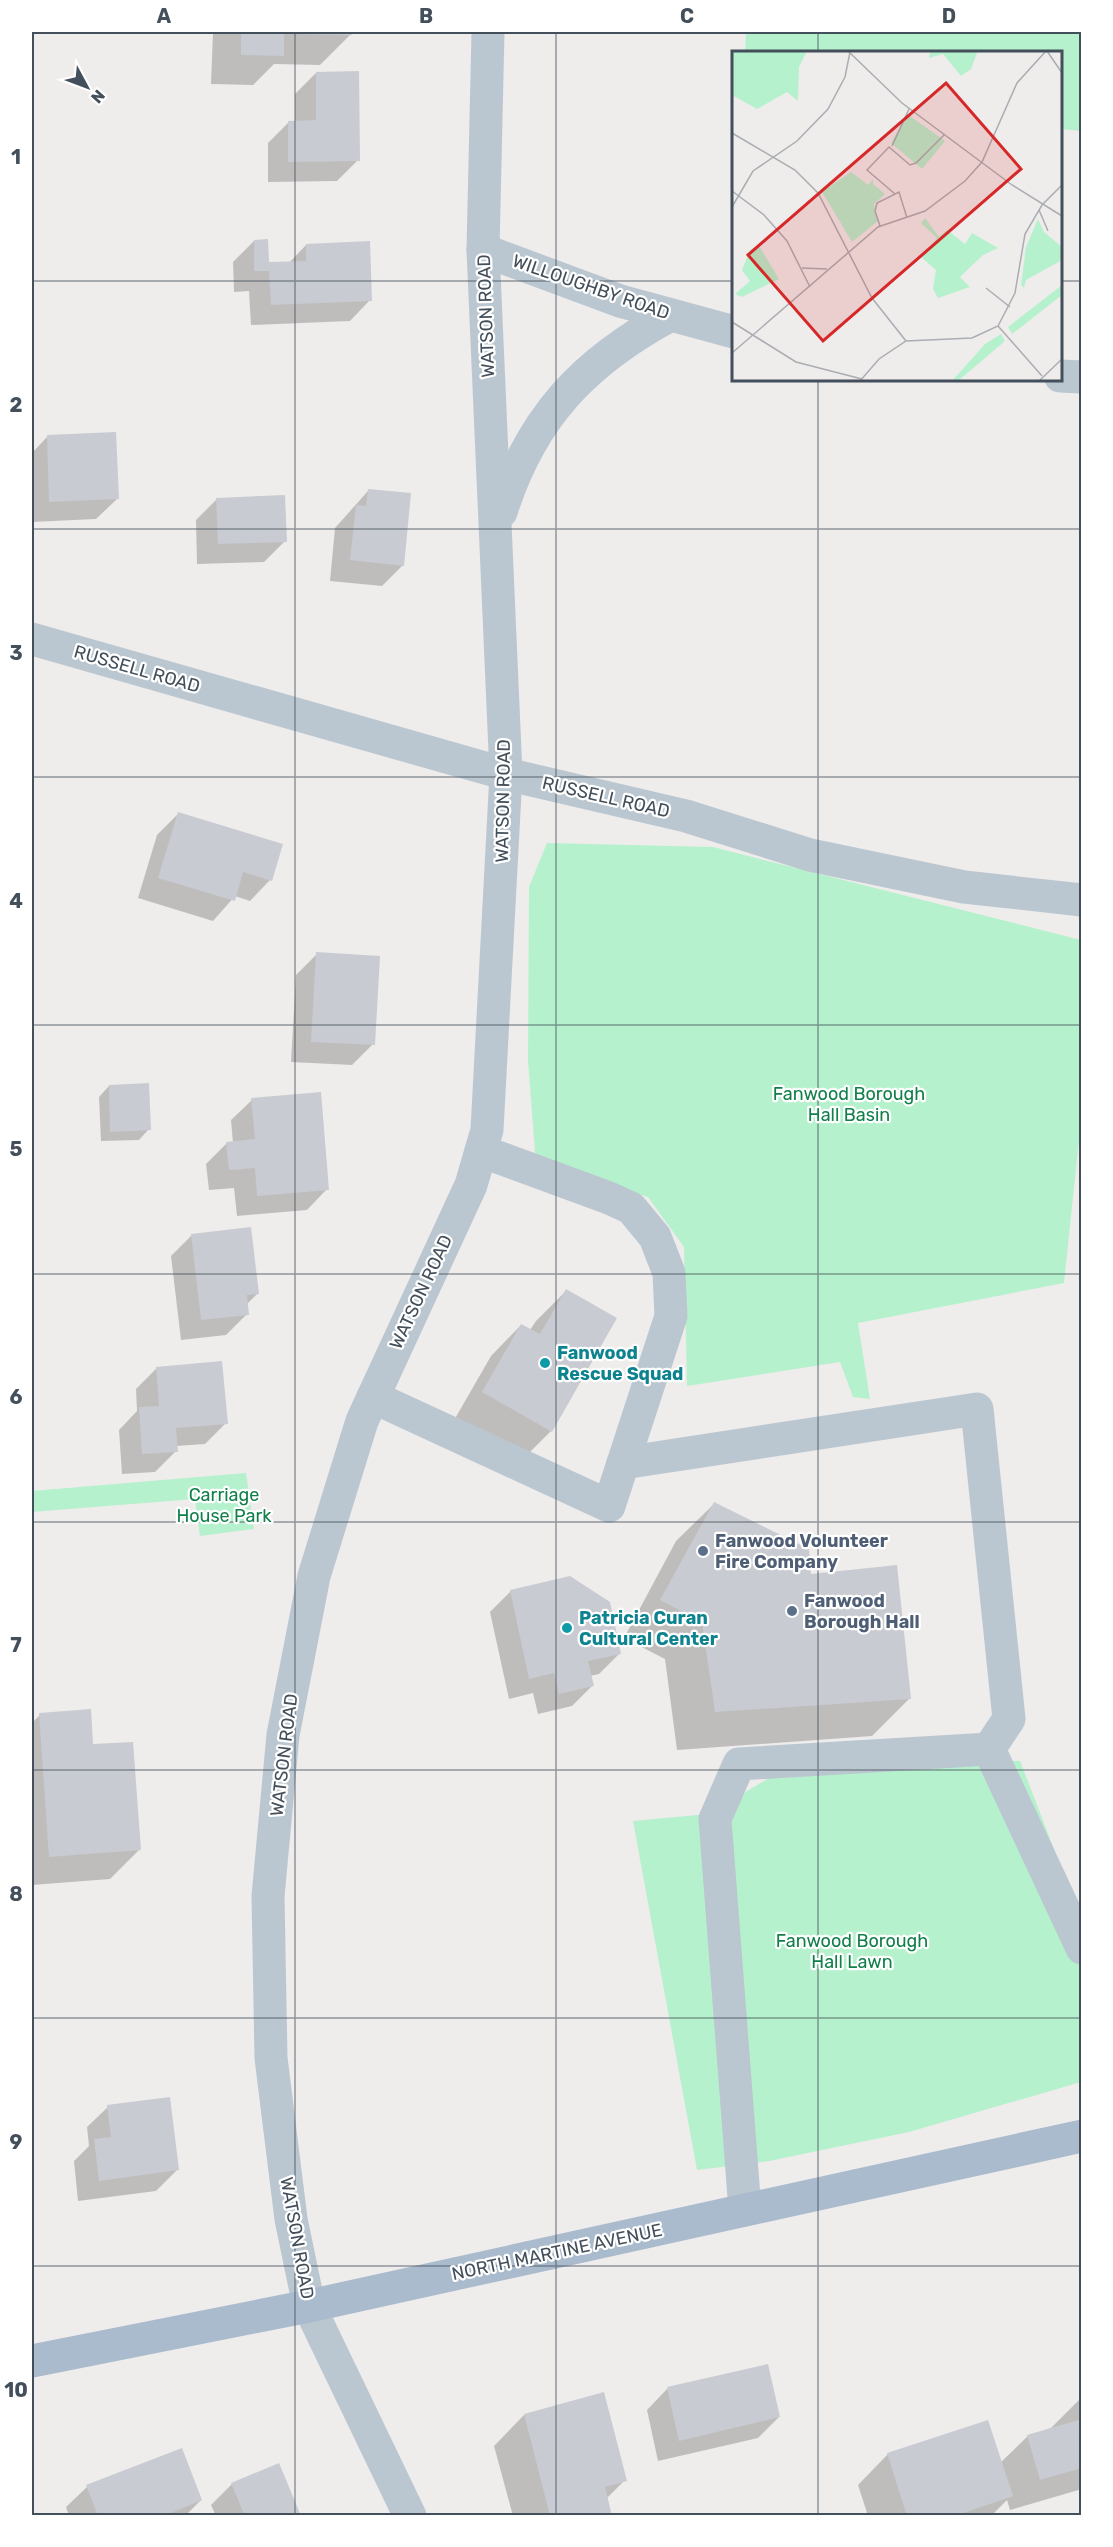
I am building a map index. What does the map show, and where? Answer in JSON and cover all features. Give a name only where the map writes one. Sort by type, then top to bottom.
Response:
[{"type":"main road","name":"NORTH MARTINE AVENUE","points":[[32,2361],[309,2306],[1082,2136]]},
{"type":"street","name":"WATSON ROAD","points":[[410,2516],[309,2306],[291,2219],[271,2058],[268,1896],[283,1735],[314,1576],[362,1421],[471,1185],[487,1130],[506,774],[483,250],[488,32]]},
{"type":"street","name":"WILLOUGHBY ROAD","points":[[483,250],[620,301],[732,331]]},
{"type":"street","points":[[496,530],[511,481],[543,423],[563,396],[611,351],[671,315]]},
{"type":"street","points":[[1062,376],[1082,377]]},
{"type":"street","name":"RUSSELL ROAD","points":[[32,639],[506,774],[686,816],[810,855],[964,887],[1082,900]]},
{"type":"street","points":[[373,1397],[609,1506],[671,1316],[669,1274],[655,1238],[631,1208],[481,1151]]},
{"type":"street","points":[[623,1462],[976,1409],[1009,1719],[989,1749]]},
{"type":"street","points":[[989,1749],[1082,1948]]},
{"type":"street","points":[[745,2210],[715,1819],[738,1764],[989,1749]]},
{"type":"green space","points":[[746,32],[1081,32],[1081,131],[1062,129],[1062,51],[745,51]]},
{"type":"green space","name":"Fanwood Borough Hall Basin","points":[[547,843],[713,847],[1081,940],[1082,1112],[1064,1283],[858,1323],[870,1399],[853,1397],[840,1362],[687,1386],[684,1247],[648,1197],[536,1165],[528,1060],[529,887]]},
{"type":"green space","name":"Carriage House Park","points":[[246,1473],[254,1529],[200,1536],[195,1499],[32,1512],[32,1491]]},
{"type":"green space","name":"Fanwood Borough Hall Lawn","points":[[935,1758],[1020,1761],[1081,1919],[1081,2082],[909,2132],[769,2161],[697,2170],[633,1821],[708,1814],[786,1768]]},
{"type":"building","points":[[241,32],[352,32],[352,35],[284,34],[284,56],[241,55]]},
{"type":"building","points":[[359,71],[360,161],[288,162],[288,121],[316,120],[316,72]]},
{"type":"building","points":[[268,239],[269,262],[306,261],[306,244],[370,241],[372,301],[271,305],[269,271],[254,271],[254,240]]},
{"type":"building","points":[[116,432],[119,499],[49,502],[47,435]]},
{"type":"building","points":[[368,489],[411,493],[404,566],[350,560],[356,505],[366,506]]},
{"type":"building","points":[[285,495],[287,542],[218,544],[216,498]]},
{"type":"building","points":[[178,812],[283,844],[272,881],[243,872],[235,901],[158,878]]},
{"type":"building","points":[[316,952],[380,956],[375,1045],[311,1042]]},
{"type":"building","points":[[149,1083],[151,1130],[110,1132],[109,1085]]},
{"type":"building","points":[[321,1092],[329,1190],[257,1196],[255,1168],[229,1170],[226,1142],[255,1139],[251,1098]]},
{"type":"building","points":[[251,1227],[259,1294],[247,1295],[249,1315],[201,1320],[191,1234]]},
{"type":"building","name":"Fanwood Rescue Squad","points":[[566,1289],[617,1318],[552,1432],[482,1392],[521,1324],[540,1334]]},
{"type":"building","points":[[222,1361],[228,1424],[176,1428],[178,1452],[142,1454],[139,1407],[159,1406],[156,1367]]},
{"type":"building","name":"Fanwood Borough Hall","points":[[714,1502],[809,1549],[811,1574],[897,1565],[911,1699],[715,1712],[702,1622],[660,1600]]},
{"type":"building","name":"Patricia Curan Cultural Center","points":[[570,1576],[610,1602],[621,1654],[588,1661],[594,1686],[559,1694],[554,1673],[529,1679],[510,1590]]},
{"type":"building","points":[[91,1709],[93,1744],[133,1742],[141,1850],[49,1857],[39,1713]]},
{"type":"building","points":[[170,2097],[179,2170],[99,2181],[94,2139],[111,2137],[107,2105]]},
{"type":"building","points":[[768,2364],[780,2417],[679,2441],[667,2387]]},
{"type":"building","points":[[604,2392],[627,2481],[605,2487],[612,2516],[550,2516],[524,2414]]},
{"type":"building","points":[[1082,2419],[1082,2468],[1040,2480],[1027,2435]]},
{"type":"building","points":[[988,2420],[1013,2496],[955,2516],[907,2516],[887,2453]]},
{"type":"building","points":[[182,2448],[202,2500],[164,2516],[98,2516],[86,2485]]},
{"type":"building","points":[[279,2463],[301,2516],[245,2516],[231,2483]]},
{"type":"place","name":"Fanwood Rescue Squad","points":[[545,1363]]},
{"type":"place","name":"Fanwood Volunteer Fire Company","points":[[703,1551]]},
{"type":"place","name":"Fanwood Borough Hall","points":[[792,1611]]},
{"type":"place","name":"Patricia Curan Cultural Center","points":[[567,1628]]}]
